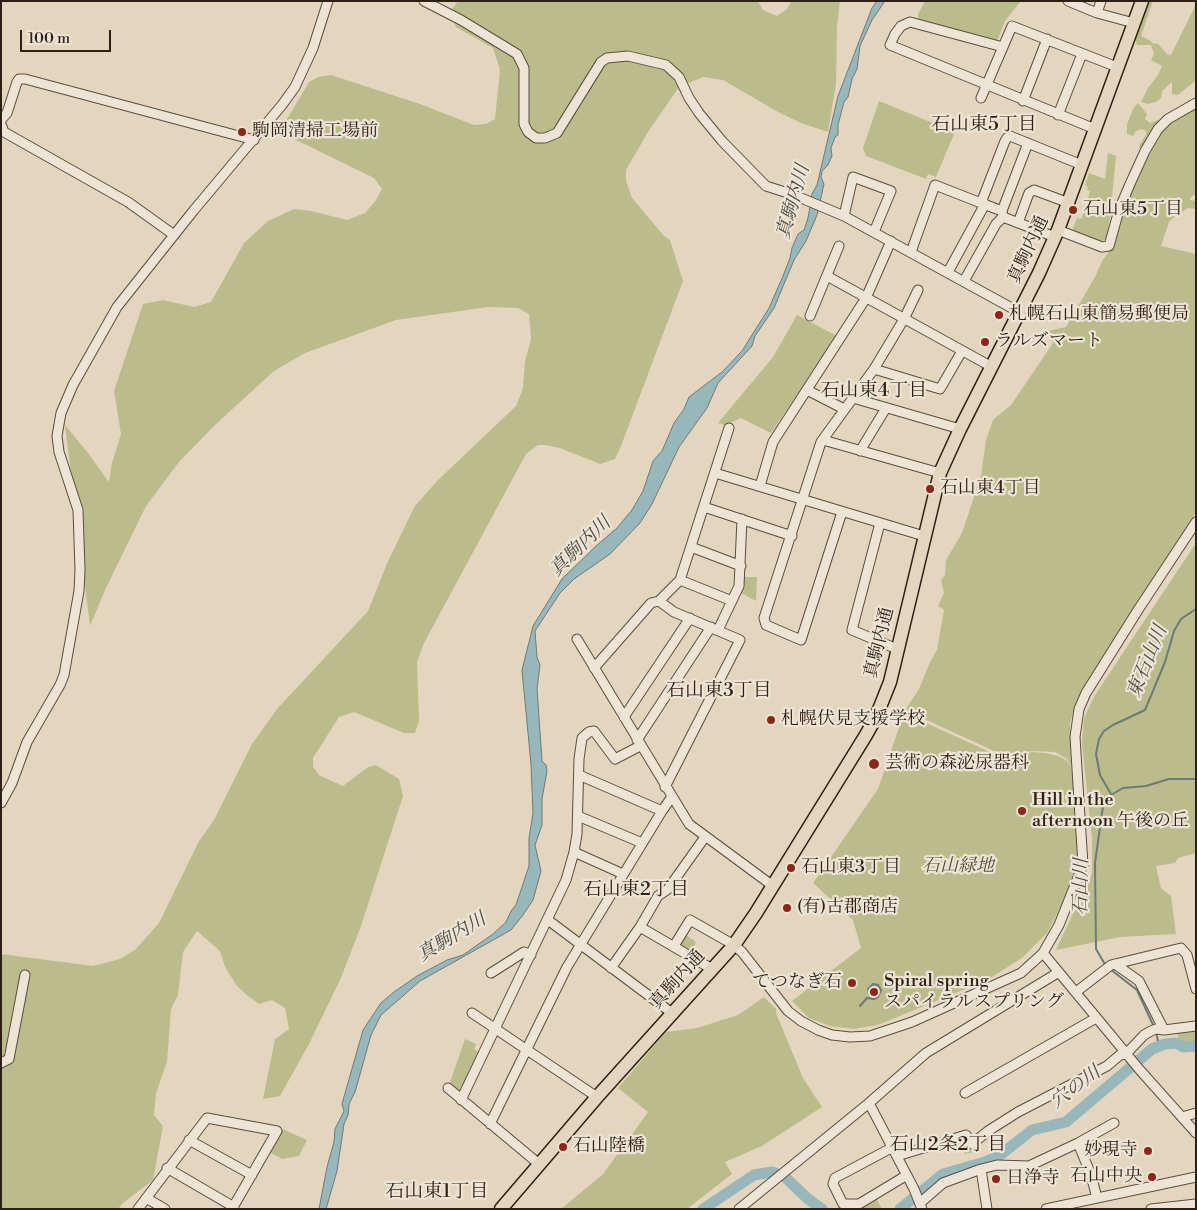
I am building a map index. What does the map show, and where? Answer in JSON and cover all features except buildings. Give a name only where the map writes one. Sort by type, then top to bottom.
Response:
[{"type":"highway","name":"真駒内通","points":[[501,1209],[538,1164],[734,945],[773,886],[873,723],[890,682],[940,473],[1057,234],[1142,1]]},
{"type":"highway","points":[[492,1209],[510,1189],[528,1177]]},
{"type":"highway","points":[[509,1209],[518,1197],[528,1177]]},
{"type":"street","points":[[1,803],[12,783],[27,742],[52,702],[62,680],[79,591],[78,510],[59,452],[57,436],[61,413],[73,385],[116,307],[254,140],[295,87],[313,48],[328,1]]},
{"type":"street","points":[[424,1],[461,20],[517,54],[524,68],[524,121],[528,132],[536,138],[545,138],[557,133],[601,62],[607,58],[628,56],[666,65],[674,70],[700,113],[722,141],[756,176],[772,189],[796,196],[842,215],[1019,312]]},
{"type":"street","points":[[1068,1],[1097,13],[1134,24]]},
{"type":"street","points":[[1097,13],[1102,1]]},
{"type":"street","points":[[1003,47],[910,22],[901,26],[890,45],[1095,129]]},
{"type":"street","points":[[981,98],[1012,26],[1117,67]]},
{"type":"street","points":[[1023,101],[1047,39]]},
{"type":"street","points":[[1058,115],[1082,54]]},
{"type":"street","points":[[174,235],[128,202],[4,132],[1,122],[19,79],[25,79],[254,140]]},
{"type":"street","points":[[911,252],[934,185],[983,204],[1018,223],[1102,247],[1109,246],[1119,210],[1153,136],[1168,118],[1196,103]]},
{"type":"street","points":[[948,272],[983,204],[1005,141],[1010,136],[1082,165]]},
{"type":"street","points":[[964,281],[1002,214],[1028,143]]},
{"type":"street","points":[[842,215],[853,177],[891,190],[874,232]]},
{"type":"street","points":[[1018,223],[1028,193],[1034,190],[1069,202]]},
{"type":"street","points":[[760,486],[773,442],[866,298],[891,241]]},
{"type":"street","points":[[810,316],[839,246]]},
{"type":"street","points":[[827,276],[992,367]]},
{"type":"street","points":[[842,512],[801,640],[766,625],[764,618],[821,442],[874,369],[904,319],[918,290]]},
{"type":"street","points":[[874,369],[940,389],[962,351]]},
{"type":"street","points":[[807,390],[844,410]]},
{"type":"street","points":[[853,398],[960,429]]},
{"type":"street","points":[[860,451],[886,408]]},
{"type":"street","points":[[594,668],[651,603],[659,601],[680,580],[729,428]]},
{"type":"street","points":[[823,440],[940,473]]},
{"type":"street","points":[[715,474],[924,536]]},
{"type":"street","points":[[704,507],[792,536]]},
{"type":"street","points":[[461,1100],[566,880],[574,852],[582,738],[589,732],[594,731],[615,759],[638,743],[714,629],[739,586],[742,519]]},
{"type":"street","points":[[674,946],[690,920],[734,945],[742,952],[788,1011],[818,1030],[832,1035],[850,1037],[870,1036],[912,1022],[1022,973],[1043,953],[1060,925],[1083,865],[1075,737],[1078,709],[1138,610],[1196,522]]},
{"type":"street","points":[[880,523],[852,630],[897,649]]},
{"type":"street","points":[[691,546],[741,566]]},
{"type":"street","points":[[680,580],[732,601]]},
{"type":"street","points":[[659,601],[674,612],[740,640],[665,787]]},
{"type":"street","points":[[624,718],[690,618]]},
{"type":"street","points":[[576,639],[689,824],[773,886]]},
{"type":"street","points":[[579,775],[662,811]]},
{"type":"street","points":[[490,1124],[567,967],[642,843],[672,798]]},
{"type":"street","points":[[578,816],[642,843]]},
{"type":"street","points":[[611,968],[640,927],[658,896],[668,889],[705,837]]},
{"type":"street","points":[[574,852],[623,874]]},
{"type":"street","points":[[548,920],[672,1014]]},
{"type":"street","points":[[640,927],[712,969]]},
{"type":"street","points":[[1076,992],[1110,966],[1181,948],[1186,955],[1196,989]]},
{"type":"street","points":[[491,973],[524,952],[531,955]]},
{"type":"street","points":[[1043,953],[1096,1018],[1196,1133]]},
{"type":"street","points":[[1110,966],[1139,981],[1157,1030]]},
{"type":"street","points":[[739,1209],[869,1103],[926,1053],[1059,972]]},
{"type":"street","points":[[1,1063],[9,1059],[25,975]]},
{"type":"street","points":[[472,1013],[598,1097]]},
{"type":"street","points":[[965,1092],[1096,1018]]},
{"type":"street","points":[[1128,1055],[1144,1034],[1157,1030],[1196,1026]]},
{"type":"street","points":[[907,1176],[859,1204],[843,1204],[833,1184],[835,1178],[895,1152],[966,1135],[972,1144],[988,1131],[1018,1112],[1107,1066],[1120,1055],[1128,1055]]},
{"type":"street","points":[[448,1088],[538,1164]]},
{"type":"street","points":[[869,1103],[920,1204],[943,1183],[997,1165],[1029,1166],[1078,1143],[1114,1123]]},
{"type":"street","points":[[1182,1117],[1196,1113]]},
{"type":"street","points":[[138,1209],[167,1168],[207,1118],[277,1131],[233,1208],[167,1168]]},
{"type":"street","points":[[189,1140],[252,1175]]},
{"type":"street","points":[[1078,1143],[1091,1175],[1097,1198]]},
{"type":"street","points":[[981,1169],[987,1209]]},
{"type":"street","points":[[1046,1209],[1196,1177]]},
{"type":"street","points":[[146,1198],[165,1209]]},
{"type":"street","points":[[1151,1209],[1196,1204]]},
{"type":"green space","points":[[458,1],[758,1],[763,10],[777,16],[787,9],[792,1],[840,1],[837,27],[836,84],[828,132],[801,123],[778,112],[723,80],[703,77],[679,87],[648,132],[626,170],[626,181],[632,198],[664,236],[670,240],[683,281],[615,459],[600,464],[560,448],[545,445],[538,445],[526,454],[424,643],[417,662],[419,721],[415,733],[404,733],[354,712],[339,717],[313,758],[313,767],[319,775],[343,786],[368,767],[376,765],[399,779],[403,796],[360,929],[340,980],[309,1044],[280,1096],[263,1099],[275,1039],[289,1029],[285,1008],[272,1000],[259,1004],[248,996],[237,986],[225,967],[220,951],[197,931],[183,952],[178,995],[171,1009],[167,1062],[156,1093],[154,1115],[163,1126],[153,1180],[118,1209],[1,1209],[1,954],[93,966],[120,959],[136,949],[159,923],[199,841],[214,820],[252,744],[277,709],[368,611],[388,561],[415,506],[436,482],[516,406],[523,388],[525,361],[531,339],[529,314],[518,308],[488,307],[396,320],[305,353],[274,371],[216,424],[179,462],[146,506],[105,590],[90,626],[65,425],[109,482],[112,463],[121,434],[114,391],[143,304],[163,300],[194,307],[211,302],[244,243],[268,221],[294,209],[347,220],[365,213],[376,200],[382,189],[374,178],[290,137],[283,126],[309,82],[318,77],[331,75],[420,104],[474,125],[486,124],[495,119],[500,69],[493,48],[456,27],[450,12]]},
{"type":"green space","points":[[925,1],[1021,1],[1005,21],[998,39],[995,41],[918,20],[918,14]]},
{"type":"green space","points":[[1149,1],[1153,1],[1141,36],[1152,43],[1158,44],[1167,54],[1171,55],[1196,4],[1196,80],[1178,95],[1172,94],[1172,82],[1162,91],[1161,98],[1156,102],[1148,104],[1141,102],[1162,66],[1151,60],[1154,54],[1151,45],[1137,45],[1135,39]]},
{"type":"green space","points":[[879,101],[955,132],[936,177],[928,174],[926,179],[866,156],[863,148]]},
{"type":"green space","points":[[1138,103],[1147,114],[1145,119],[1150,123],[1158,120],[1159,124],[1140,148],[1139,146],[1146,131],[1142,129],[1136,131],[1133,136],[1127,134],[1127,124],[1134,107]]},
{"type":"green space","points":[[1196,107],[1196,194],[1190,200],[1196,201],[1196,209],[1188,208],[1169,222],[1161,246],[1196,255],[1196,512],[1077,700],[1070,723],[1071,767],[1067,759],[1055,752],[1031,751],[1009,758],[905,710],[919,689],[937,650],[944,610],[938,606],[944,593],[941,580],[945,575],[946,560],[962,533],[981,476],[986,440],[993,420],[1011,405],[1053,343],[1048,331],[1066,327],[1095,277],[1102,261],[1111,249],[1135,179],[1166,126]]},
{"type":"green space","points":[[1108,153],[1116,156],[1110,218],[1106,239],[1100,242],[1072,231],[1077,218],[1081,219],[1084,211],[1097,216],[1102,204],[1088,199],[1090,191],[1087,190],[1088,187],[1085,185],[1089,173],[1105,179]]},
{"type":"green space","points":[[797,315],[837,336],[771,433],[741,418],[725,425],[718,423],[773,357]]},
{"type":"green space","points":[[864,388],[877,392],[875,400],[859,396]]},
{"type":"green space","points":[[1196,543],[1196,853],[1178,858],[1175,863],[1156,866],[1161,888],[1171,896],[1176,934],[1120,937],[1056,950],[1092,873],[1092,839],[1082,743],[1084,718],[1095,695]]},
{"type":"green space","points":[[744,577],[757,577],[756,601],[741,593],[744,586]]},
{"type":"green space","name":"石山緑地","points":[[904,713],[1010,761],[1031,752],[1046,753],[1066,760],[1071,767],[1080,858],[1068,894],[1047,933],[1022,958],[987,980],[878,1025],[854,1029],[830,1026],[809,1018],[792,1001],[861,948],[853,920],[813,883],[878,789]]},
{"type":"green space","points":[[686,935],[696,942],[690,953],[679,946]]},
{"type":"green space","points":[[764,997],[776,1009],[803,1078],[822,1107],[762,1146],[725,1162],[732,1174],[687,1209],[561,1209],[603,1174],[648,1112],[618,1088],[666,1032],[697,1028],[738,1015]]},
{"type":"green space","points":[[1177,1030],[1196,1031],[1196,1045],[1180,1045]]},
{"type":"green space","points":[[465,1039],[476,1044],[474,1049],[479,1052],[460,1093],[449,1085]]},
{"type":"green space","points":[[280,1128],[307,1140],[299,1156],[282,1159],[269,1152]]},
{"type":"green space","points":[[958,1141],[966,1141],[974,1152],[965,1154]]},
{"type":"green space","points":[[876,1198],[882,1209],[863,1209],[862,1206]]},
{"type":"water","points":[[877,1],[885,1],[872,20],[860,46],[857,69],[852,79],[848,97],[844,102],[838,125],[838,135],[835,137],[831,148],[832,156],[828,165],[822,171],[821,177],[824,184],[817,215],[806,241],[794,260],[774,308],[755,336],[752,346],[718,383],[707,408],[679,447],[652,504],[640,523],[610,554],[574,579],[560,593],[535,631],[537,657],[540,665],[537,689],[542,761],[546,765],[547,771],[542,799],[542,825],[535,845],[541,871],[533,900],[511,930],[420,981],[381,1015],[371,1035],[355,1092],[349,1104],[337,1171],[326,1209],[319,1209],[334,1142],[335,1129],[344,1111],[342,1104],[363,1030],[381,1003],[394,992],[417,976],[447,960],[463,955],[493,934],[506,922],[516,905],[529,866],[529,838],[533,813],[531,764],[522,670],[533,626],[562,579],[617,528],[632,510],[643,491],[653,461],[662,451],[674,423],[684,409],[689,397],[722,372],[742,351],[769,308],[798,234],[804,230],[812,194],[817,185],[838,96],[872,8]]},
{"type":"waterway","name":"東石山川","points":[[1111,794],[1100,775],[1096,754],[1099,739],[1104,731],[1113,725],[1145,710],[1165,662],[1174,631],[1181,619],[1196,609]]},
{"type":"waterway","name":"石山川","points":[[1106,966],[1096,949],[1095,863],[1103,806],[1111,795],[1123,788],[1146,786],[1169,779],[1196,779]]},
{"type":"waterway","name":"石山川","points":[[1110,969],[1137,990],[1154,1027]]},
{"type":"waterway","points":[[860,1006],[867,998],[874,999],[878,997],[881,990],[878,985],[873,984],[868,989],[869,993],[873,995],[876,994],[877,990],[873,988],[871,991],[874,991]]},
{"type":"waterway","name":"石山川","points":[[1156,1031],[1159,1047]]},
{"type":"waterway","name":"穴の川","points":[[900,1209],[943,1174],[999,1156],[1032,1130],[1066,1122],[1152,1049],[1165,1044],[1176,1043],[1183,1047],[1196,1046]]},
{"type":"waterway","name":"穴の川","points":[[703,1209],[754,1175],[772,1172],[785,1177],[808,1199],[822,1209]]},
{"type":"place","name":"駒岡清掃工場前","points":[[242,132]]},
{"type":"place","name":"石山東5丁目","points":[[1073,210]]},
{"type":"place","name":"札幌石山東簡易郵便局","points":[[999,315]]},
{"type":"place","name":"ラルズマート","points":[[985,342]]},
{"type":"place","name":"石山東4丁目","points":[[930,489]]},
{"type":"place","name":"札幌伏見支援学校","points":[[771,720]]},
{"type":"place","name":"芸術の森泌尿器科","points":[[874,764]]},
{"type":"place","name":"Hill in the afternoon 午後の丘","points":[[1022,811]]},
{"type":"place","name":"石山東3丁目","points":[[791,868]]},
{"type":"place","name":"(有)古郡商店","points":[[787,908]]},
{"type":"place","name":"てつなぎ石","points":[[852,983]]},
{"type":"place","name":"Spiral spring スパイラルスプリング","points":[[874,992]]},
{"type":"place","name":"石山陸橋","points":[[563,1147]]},
{"type":"place","name":"妙現寺","points":[[1148,1151]]},
{"type":"place","name":"石山中央","points":[[1152,1177]]},
{"type":"place","name":"日浄寺","points":[[996,1179]]},
{"type":"district","name":"石山東5丁目","points":[[984,125]]},
{"type":"district","name":"石山東4丁目","points":[[874,391]]},
{"type":"district","name":"石山東3丁目","points":[[719,691]]},
{"type":"district","name":"石山東2丁目","points":[[636,890]]},
{"type":"district","name":"石山2条2丁目","points":[[948,1145]]},
{"type":"district","name":"石山東1丁目","points":[[437,1192]]},
{"type":"water label","name":"真駒内川","points":[[794,202]]},
{"type":"water label","name":"真駒内川","points":[[581,547]]},
{"type":"water label","name":"真駒内川","points":[[452,938]]}]
